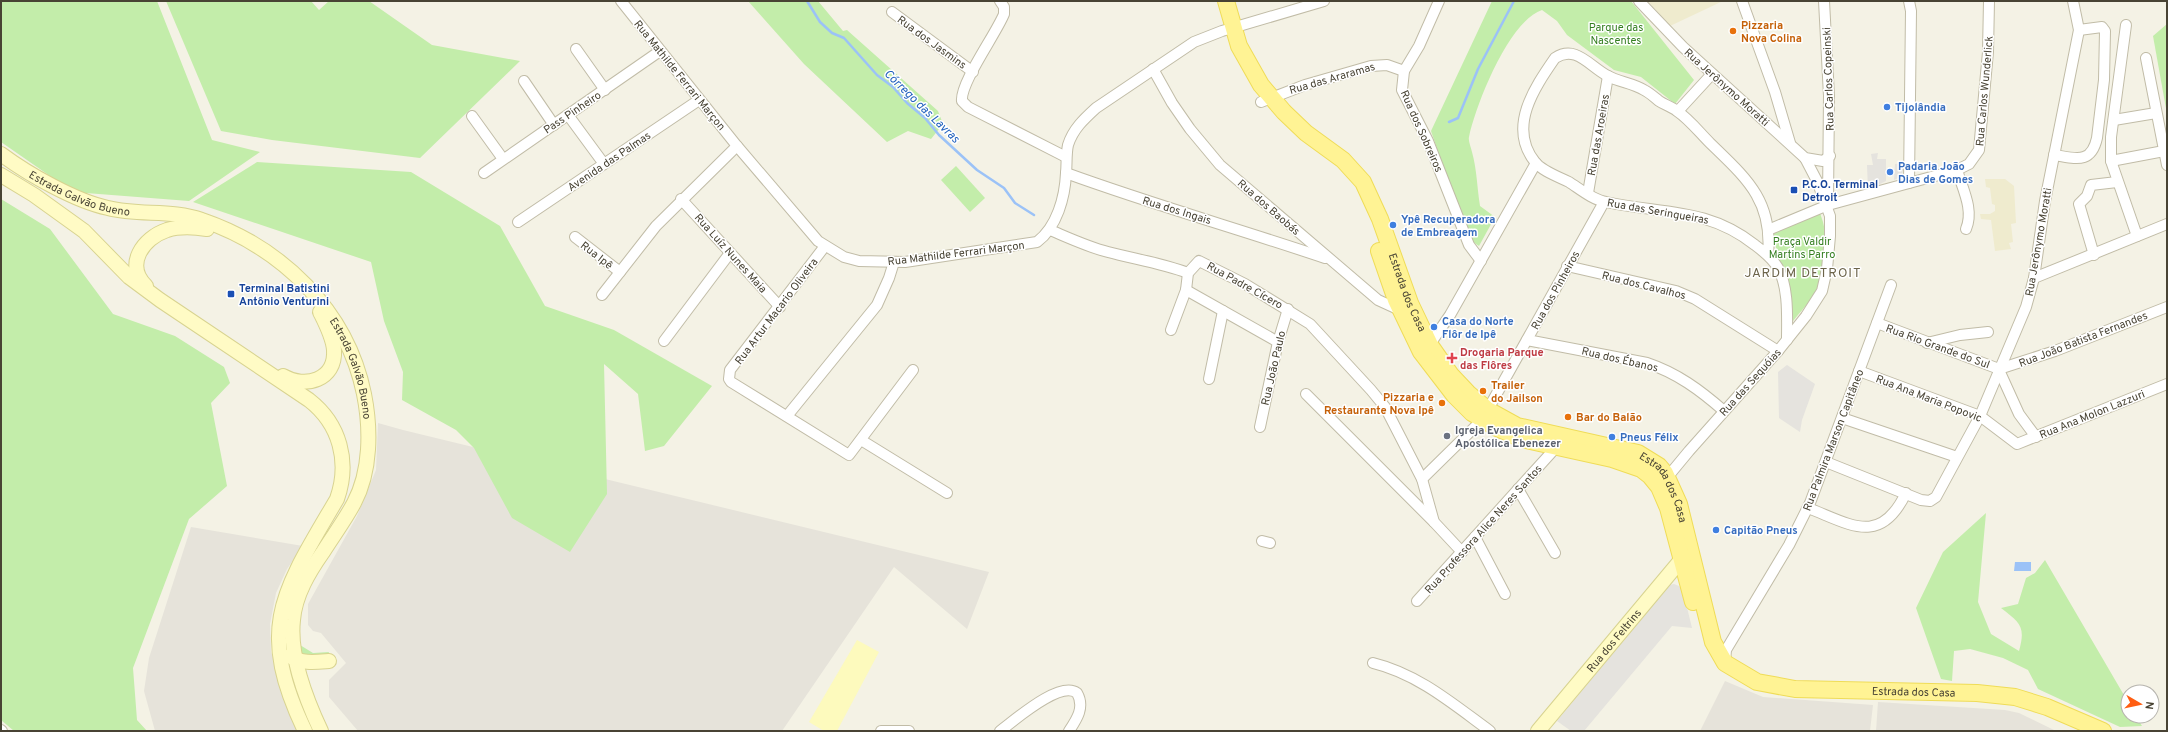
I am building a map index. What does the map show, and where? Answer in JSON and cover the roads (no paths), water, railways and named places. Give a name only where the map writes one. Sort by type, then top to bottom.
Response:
[{"type":"main road","name":"Estrada dos Casa","points":[[1215,1],[1227,29],[1250,68],[1266,100],[1306,133],[1347,172],[1364,182],[1406,310],[1425,349],[1451,375],[1485,415],[1560,443],[1628,463],[1663,482],[1668,508],[1723,655],[1757,682],[1795,689],[1977,694],[2015,698],[2047,707],[2103,731]]},
{"type":"main road","name":"Estrada dos Casa","points":[[1226,1],[1227,29]]},
{"type":"main road","name":"Estrada Galvão Bueno","points":[[1,154],[54,185],[107,208],[181,214],[202,220],[228,231],[273,256],[297,275],[332,317],[346,341],[358,369],[366,401],[368,442],[364,477],[355,502],[301,589],[293,618],[297,660],[310,708],[321,731]]},
{"type":"main road","name":"Estrada Galvão Bueno","points":[[1,175],[34,194],[84,231],[129,277],[160,300],[226,342],[320,408],[328,418],[338,439],[343,464],[342,486],[337,499],[305,555],[288,589],[279,621],[278,643],[285,683],[305,731]]},
{"type":"main road","points":[[160,300],[137,275],[137,260],[145,243],[156,234],[189,226],[228,231]]},
{"type":"main road","points":[[226,342],[290,380],[305,383],[320,380],[329,371],[334,358],[331,336],[309,289]]},
{"type":"main road","points":[[305,555],[289,610],[286,641],[287,652],[290,657],[297,660],[309,662],[329,661]]},
{"type":"main road","name":"Estrada dos Casa","points":[[1687,556],[1705,645],[1710,657],[1723,671],[1751,686],[1778,693],[1802,696],[1996,701],[2031,709],[2081,731]]},
{"type":"main road","name":"Rua dos Feltrins","points":[[1538,731],[1687,556]]},
{"type":"street","name":"Rua Mathilde Ferrari Marçon","points":[[621,1],[737,146],[818,241],[844,257],[859,262],[894,262],[1037,242],[1050,230],[1062,199],[1066,173],[1066,157],[1072,134],[1082,121],[1096,108],[1194,42],[1227,29],[1324,1]]},
{"type":"street","name":"Rua dos Sobreiros","points":[[1439,1],[1419,46],[1404,71],[1402,90],[1428,141],[1469,245],[1481,261]]},
{"type":"street","name":"Rua Jerônymo Moratti","points":[[1639,1],[1683,47],[1805,158],[1818,181],[1828,205]]},
{"type":"street","points":[[1742,1],[1775,92],[1790,144]]},
{"type":"street","name":"Rua Carlos Copeinski","points":[[1824,1],[1829,74],[1826,158],[1828,205]]},
{"type":"street","points":[[1908,182],[1911,11],[1909,1]]},
{"type":"street","name":"Rua Carlos Wunderlick","points":[[1768,230],[1828,205],[1908,182],[1957,170],[1969,164],[1979,150],[1988,52],[1989,1]]},
{"type":"street","name":"Rua Jerônymo Moratti","points":[[1906,493],[1921,500],[1930,501],[1936,497],[1980,416],[1999,369],[2019,328],[2034,278],[2054,155],[2079,30],[2073,1]]},
{"type":"street","points":[[1002,4],[1002,18],[962,96],[964,103],[1066,157]]},
{"type":"street","name":"Rua dos Jasmins","points":[[892,12],[973,72]]},
{"type":"street","points":[[2126,24],[2114,120],[2111,160],[2117,182],[2137,236]]},
{"type":"street","points":[[2054,155],[2082,158],[2088,156],[2095,147],[2097,138],[2104,80],[2105,31],[2102,27],[2079,30]]},
{"type":"street","points":[[576,49],[605,90]]},
{"type":"street","name":"Pass Pinheiro","points":[[484,173],[660,51]]},
{"type":"street","points":[[1425,349],[1450,315],[1536,163],[1526,141],[1524,119],[1528,100],[1555,58],[1560,54],[1574,53],[1608,76],[1628,81],[1645,90],[1659,101],[1678,111],[1747,179],[1762,206],[1768,230],[1768,255]]},
{"type":"street","points":[[2146,58],[2167,165]]},
{"type":"street","name":"Rua das Araramas","points":[[1266,100],[1371,66],[1387,65],[1404,71]]},
{"type":"street","name":"Rua dos Baobás","points":[[1153,69],[1172,104],[1190,129],[1220,165],[1328,259],[1378,300],[1406,310]]},
{"type":"street","points":[[1678,111],[1712,74]]},
{"type":"street","name":"Rua das Aroeiras","points":[[1588,193],[1608,76]]},
{"type":"street","points":[[524,81],[554,125]]},
{"type":"street","name":"Avenida das Palmas","points":[[518,222],[700,100]]},
{"type":"street","points":[[2114,120],[2156,113]]},
{"type":"street","points":[[568,115],[604,164]]},
{"type":"street","points":[[472,116],[503,159]]},
{"type":"street","points":[[602,295],[656,226],[681,199],[737,146]]},
{"type":"street","points":[[2111,160],[2164,151]]},
{"type":"street","points":[[1805,158],[1826,158]]},
{"type":"street","name":"Rua das Seringueiras","points":[[1536,163],[1604,202],[1706,217],[1734,230],[1768,255]]},
{"type":"street","points":[[1957,170],[1970,210],[1970,218],[1966,230]]},
{"type":"street","name":"Rua dos Ingais","points":[[1066,173],[1125,194],[1328,259]]},
{"type":"street","points":[[2094,255],[2079,204],[2086,196],[2091,185],[2117,182]]},
{"type":"street","name":"Rua Luíz Nunes Maia","points":[[681,199],[780,307]]},
{"type":"street","name":"Rua dos Pinheiros","points":[[1422,479],[1485,415],[1604,202]]},
{"type":"street","points":[[1787,340],[1822,291],[1827,269],[1830,242],[1828,205]]},
{"type":"street","points":[[2034,278],[2094,255],[2167,224]]},
{"type":"street","points":[[1050,230],[1107,252],[1162,264],[1188,273],[1186,290],[1171,330]]},
{"type":"street","points":[[1288,246],[1297,231]]},
{"type":"street","name":"Rua Ipê","points":[[575,238],[620,272]]},
{"type":"street","name":"Rua Artur Macario Oliveira","points":[[787,416],[731,382],[729,375],[730,370],[780,307],[825,246]]},
{"type":"street","points":[[664,341],[730,252]]},
{"type":"street","name":"Rua das Sequóias","points":[[1663,482],[1787,340],[1783,282],[1777,267],[1768,255]]},
{"type":"street","name":"Rua Padre Cícero","points":[[1188,273],[1197,261],[1201,262],[1288,309],[1318,331],[1381,401],[1422,479],[1434,522]]},
{"type":"street","points":[[894,262],[889,278],[876,305],[787,416],[846,455],[853,452],[913,370]]},
{"type":"street","name":"Rua dos Cavalhos","points":[[1567,266],[1676,291],[1696,299],[1778,351]]},
{"type":"street","name":"Rua Palmira Marson Capitâneo","points":[[1723,655],[1789,545],[1808,508],[1891,286]]},
{"type":"street","points":[[1186,290],[1278,342]]},
{"type":"street","name":"Rua João Batista Fernandes","points":[[1999,369],[2056,352],[2167,307]]},
{"type":"street","name":"Rua João Paulo","points":[[1260,427],[1278,342],[1288,309]]},
{"type":"street","points":[[1209,380],[1223,311]]},
{"type":"street","name":"Rua Rio Grande do Sul","points":[[1876,323],[1999,369]]},
{"type":"street","points":[[1927,343],[1960,335],[1988,332]]},
{"type":"street","name":"Rua dos Ébanos","points":[[1527,340],[1647,363],[1662,368],[1678,375],[1724,411]]},
{"type":"street","points":[[1999,369],[2020,414],[2036,437]]},
{"type":"street","name":"Rua Ana Maria Popovic","points":[[1859,371],[1980,416],[2017,444]]},
{"type":"street","name":"Rua Ana Molon Lazzuri","points":[[2017,444],[2167,384]]},
{"type":"street","points":[[1306,394],[1462,552]]},
{"type":"street","points":[[1842,418],[1957,457]]},
{"type":"street","points":[[862,440],[947,493]]},
{"type":"street","name":"Rua Professora Alice Neres Santos","points":[[1417,601],[1560,443]]},
{"type":"street","points":[[1808,508],[1858,527],[1869,528],[1894,512],[1906,493],[1826,462]]},
{"type":"street","points":[[1518,489],[1555,553]]},
{"type":"street","points":[[1475,537],[1505,594]]},
{"type":"street","points":[[1374,663],[1395,668],[1430,687],[1490,731]]},
{"type":"street","points":[[1000,731],[1048,697],[1059,691],[1069,689],[1077,693],[1080,706],[1078,716],[1070,731]]},
{"type":"street","points":[[881,731],[909,731]]},
{"type":"water","points":[[2015,562],[2031,562],[2031,571],[2014,571]]},
{"type":"waterway","name":"Córrego das Lavras","points":[[807,1],[820,22],[832,33],[844,38],[877,75],[893,87],[907,103],[925,118],[939,135],[977,170],[1004,188],[1015,203],[1034,215]]},
{"type":"waterway","points":[[1449,122],[1458,118],[1478,69],[1514,1]]},
{"type":"place","name":"Pizzaria Nova Colina","points":[[1733,31]]},
{"type":"place","name":"Tijolândia","points":[[1887,107]]},
{"type":"place","name":"Padaria João Dias de Gomes","points":[[1890,172]]},
{"type":"place","name":"P.C.O. Terminal Detroit","points":[[1794,190]]},
{"type":"place","name":"Ypê Recuperadora de Embreagem","points":[[1393,225]]},
{"type":"place","name":"Terminal Batistini Antônio Venturini","points":[[231,294]]},
{"type":"place","name":"Casa do Norte Flôr de Ipê","points":[[1434,327]]},
{"type":"place","name":"Drogaria Parque das Flôres","points":[[1452,358]]},
{"type":"place","name":"Trailer do Jailson","points":[[1483,391]]},
{"type":"place","name":"Pizzaria e Restaurante Nova Ipê","points":[[1442,403]]},
{"type":"place","name":"Bar do Balão","points":[[1568,417]]},
{"type":"place","name":"Igreja Evangelica Apostólica Ebenezer","points":[[1447,436]]},
{"type":"place","name":"Pneus Félix","points":[[1612,437]]},
{"type":"place","name":"Capitão Pneus","points":[[1716,530]]},
{"type":"district","name":"JARDIM DETROIT","points":[[1803,272]]},
{"type":"park label","name":"Parque das Nascentes","points":[[1616,33]]},
{"type":"park label","name":"Praça Valdir Martins Parro","points":[[1802,247]]}]
